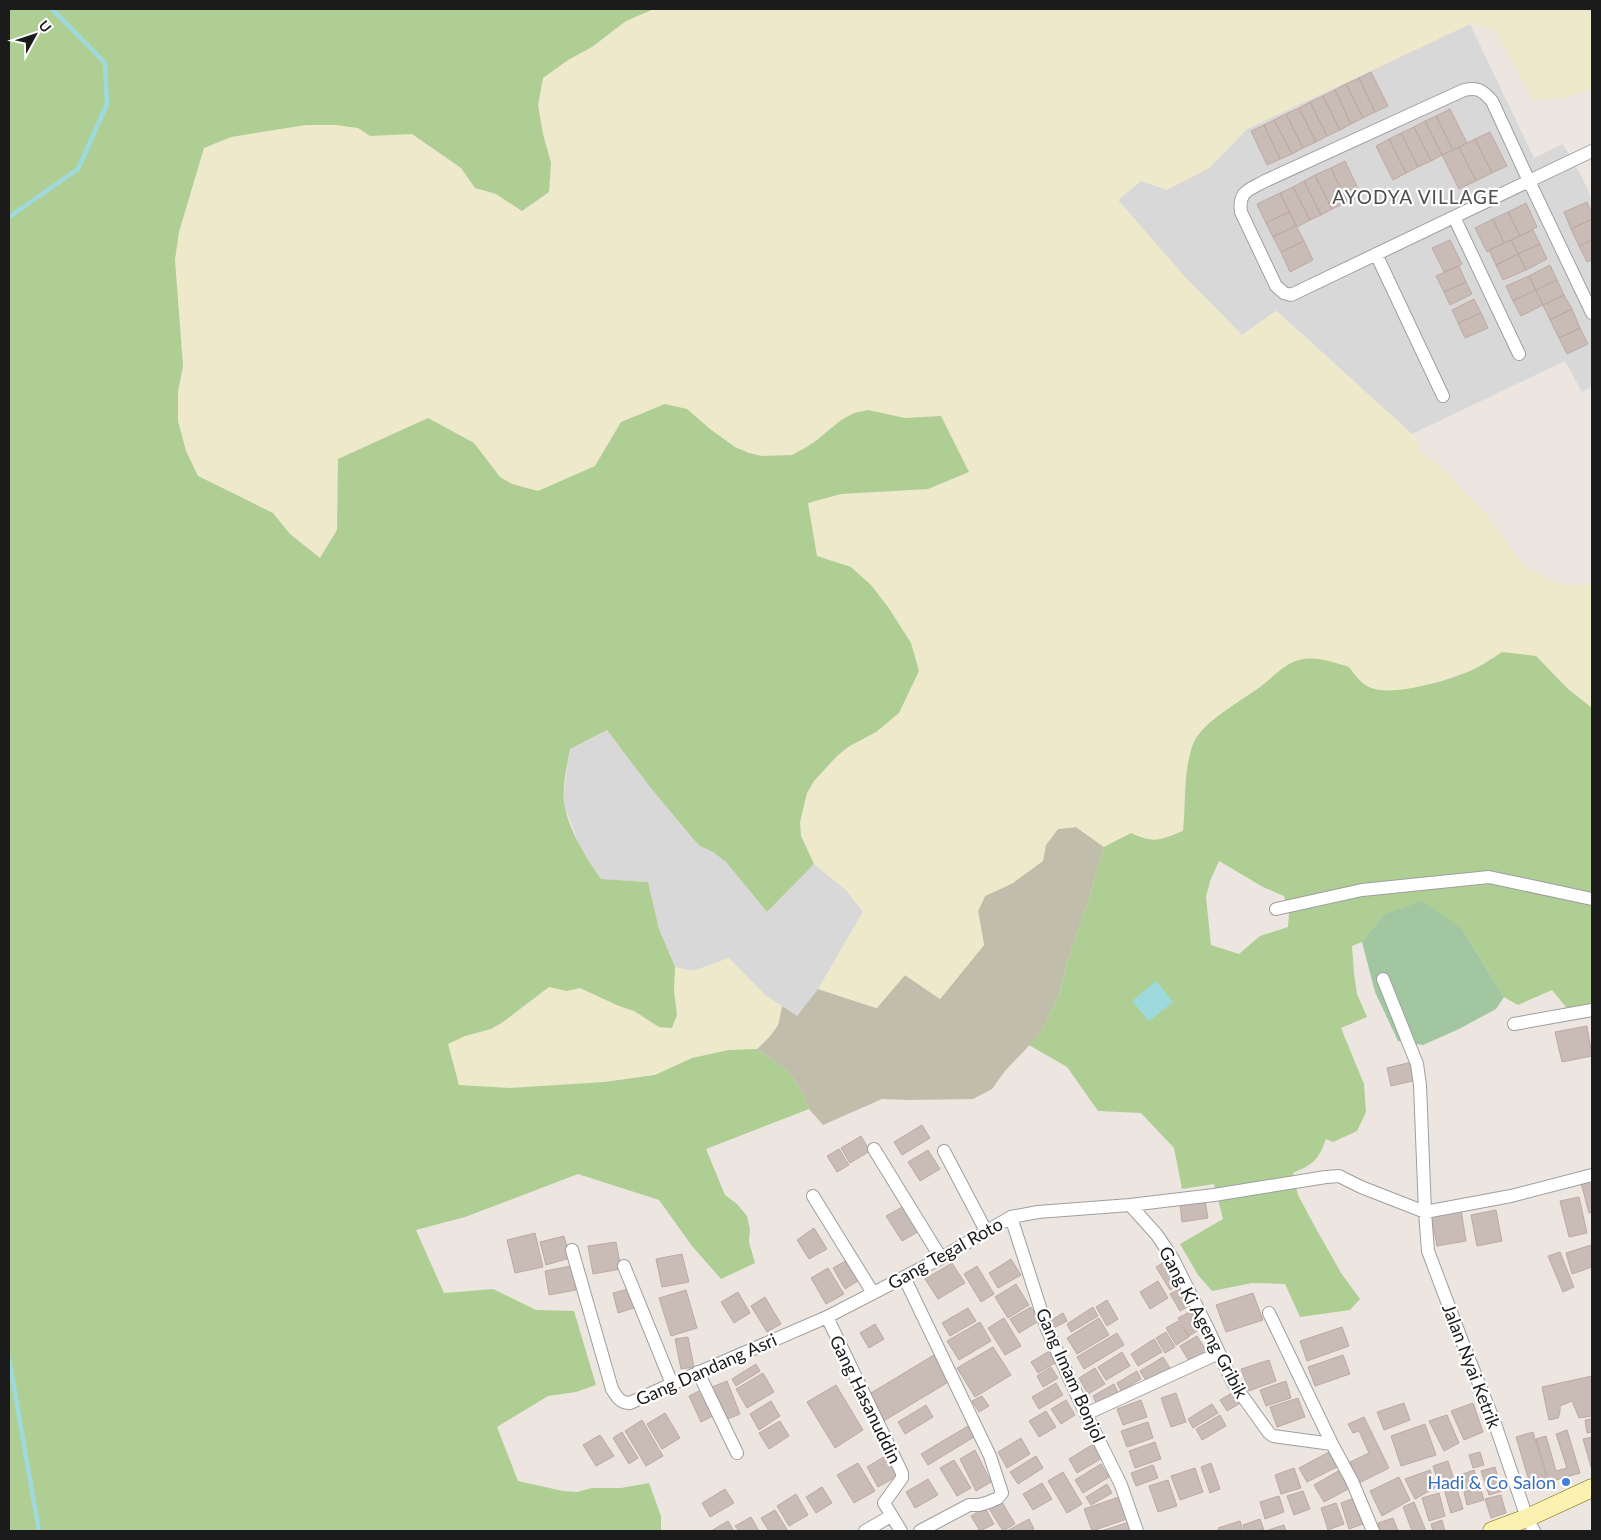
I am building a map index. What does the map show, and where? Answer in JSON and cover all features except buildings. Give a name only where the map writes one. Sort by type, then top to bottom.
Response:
[{"type":"main road","points":[[1492,1531],[1530,1525],[1592,1488]]},
{"type":"street","points":[[1592,151],[1529,181],[1454,217],[1376,254],[1291,295],[1284,293],[1276,286],[1242,212],[1240,201],[1243,194],[1265,181],[1464,90],[1474,88],[1484,92],[1492,101],[1529,181],[1592,313]]},
{"type":"street","points":[[1454,217],[1518,354]]},
{"type":"street","points":[[1376,254],[1443,396]]},
{"type":"street","points":[[1276,909],[1362,890],[1489,877],[1592,899]]},
{"type":"street","name":"Jalan Nyai Ketrik","points":[[1383,979],[1417,1064],[1420,1085],[1428,1251],[1494,1421],[1530,1525]]},
{"type":"street","points":[[1514,1024],[1592,1010]]},
{"type":"street","points":[[874,1149],[941,1258]]},
{"type":"street","points":[[944,1152],[986,1231]]},
{"type":"street","points":[[1425,1212],[1511,1196],[1592,1175]]},
{"type":"street","name":"Gang Tegal Roto","points":[[827,1317],[941,1258],[1011,1216],[1214,1195],[1338,1176],[1425,1212]]},
{"type":"street","points":[[813,1196],[873,1293]]},
{"type":"street","name":"Gang Ki Ageng Gribik","points":[[1130,1205],[1157,1235],[1173,1259],[1233,1384],[1263,1425],[1273,1436],[1332,1444]]},
{"type":"street","name":"Gang Imam Bonjol","points":[[1011,1216],[1047,1329],[1086,1414],[1122,1485],[1137,1531]]},
{"type":"street","name":"Gang Dandang Asri","points":[[572,1250],[582,1279],[612,1389],[619,1400],[624,1403],[630,1403],[827,1317]]},
{"type":"street","points":[[624,1266],[672,1384]]},
{"type":"street","points":[[904,1277],[990,1456],[1002,1493],[998,1498],[989,1502],[969,1505],[920,1531]]},
{"type":"street","points":[[1269,1314],[1352,1481],[1372,1531]]},
{"type":"street","name":"Gang Hasanuddin","points":[[827,1317],[902,1473],[902,1478],[884,1503],[890,1516]]},
{"type":"street","points":[[1086,1414],[1219,1354]]},
{"type":"street","points":[[698,1372],[736,1453]]},
{"type":"street","points":[[865,1531],[890,1516],[901,1531]]},
{"type":"shaded area","points":[[654,9],[1592,9],[1592,89],[1566,97],[1533,100],[1495,30],[1470,24],[1247,129],[1209,168],[1167,190],[1141,181],[1118,200],[1184,276],[1242,335],[1276,311],[1412,434],[1421,451],[1444,470],[1486,514],[1520,561],[1530,570],[1557,583],[1572,586],[1592,583],[1592,708],[1568,689],[1536,656],[1502,652],[1466,673],[1416,688],[1384,691],[1369,688],[1358,679],[1349,667],[1260,687],[1222,713],[1202,731],[1194,743],[1185,785],[1183,831],[1157,841],[1143,839],[1131,833],[1104,847],[1076,827],[1058,829],[1046,845],[1043,861],[1013,883],[985,896],[978,911],[984,945],[940,999],[905,975],[877,1008],[818,989],[863,912],[846,890],[814,864],[802,836],[800,822],[807,793],[814,781],[848,747],[911,643],[888,607],[871,585],[851,567],[817,556],[808,503],[841,494],[928,489],[941,416],[905,418],[867,410],[841,420],[817,440],[792,455],[762,456],[735,447],[687,409],[613,433],[595,466],[538,491],[512,484],[500,477],[474,443],[338,459],[337,530],[320,558],[290,534],[273,513],[198,476],[186,451],[178,421],[178,392],[183,366],[175,260],[179,232],[204,148],[231,137],[306,125],[337,125],[358,128],[370,136],[412,134],[461,168],[475,187],[496,194],[523,211],[549,192],[551,163],[538,105],[543,78],[568,60],[592,47],[626,21]]},
{"type":"shaded area","points":[[1470,24],[1534,158],[1563,144],[1582,177],[1592,200],[1592,386],[1582,392],[1565,361],[1412,434],[1277,311],[1242,335],[1184,276],[1118,200],[1141,181],[1167,189],[1209,168],[1247,129]]},
{"type":"shaded area","points":[[607,730],[650,787],[695,841],[726,862],[767,912],[814,864],[846,890],[863,912],[818,989],[797,1016],[766,996],[729,958],[693,971],[675,967],[659,929],[648,882],[601,879],[580,847],[565,806],[564,791],[570,749]]},
{"type":"shaded area","points":[[1076,827],[1104,847],[1067,963],[1059,995],[1041,1033],[1005,1071],[992,1089],[973,1099],[882,1099],[823,1125],[809,1109],[804,1096],[790,1073],[757,1049],[778,1025],[782,1006],[797,1016],[818,989],[876,1008],[905,975],[940,999],[984,945],[978,911],[985,896],[1013,883],[1058,829]]},
{"type":"shaded area","points":[[729,958],[766,996],[782,1006],[778,1025],[757,1049],[729,1050],[692,1058],[655,1075],[604,1082],[510,1088],[459,1085],[448,1044],[465,1036],[491,1029],[548,987],[567,991],[580,988],[634,1011],[659,1027],[677,1015],[674,991],[675,967],[693,971]]},
{"type":"green space","points":[[9,9],[654,9],[626,21],[592,47],[568,60],[543,78],[538,105],[551,163],[549,192],[522,211],[496,194],[475,188],[461,168],[412,134],[370,136],[358,128],[336,125],[306,125],[231,137],[204,148],[179,232],[175,260],[183,366],[178,392],[178,421],[186,451],[198,476],[273,513],[290,534],[320,558],[337,530],[338,459],[428,418],[474,443],[500,477],[512,484],[538,491],[595,466],[621,422],[665,404],[687,409],[735,447],[762,456],[792,455],[817,440],[841,420],[854,413],[868,410],[905,418],[941,416],[969,472],[928,489],[841,494],[808,503],[817,556],[851,567],[871,585],[888,607],[911,643],[919,671],[899,713],[876,732],[848,747],[814,781],[807,793],[800,822],[801,836],[814,864],[767,912],[726,862],[695,841],[650,787],[607,730],[570,749],[565,778],[564,800],[567,817],[584,853],[601,879],[648,882],[659,929],[675,967],[674,991],[677,1015],[672,1028],[659,1027],[634,1011],[580,988],[567,991],[549,987],[491,1029],[465,1036],[448,1044],[459,1085],[510,1088],[604,1082],[655,1075],[692,1058],[729,1050],[757,1049],[790,1073],[804,1096],[809,1109],[706,1149],[725,1195],[737,1204],[747,1216],[750,1229],[749,1242],[755,1263],[721,1279],[692,1246],[659,1200],[578,1174],[465,1217],[416,1230],[444,1293],[493,1289],[536,1310],[574,1311],[596,1385],[576,1392],[548,1396],[497,1427],[518,1481],[563,1491],[577,1492],[592,1488],[621,1488],[649,1483],[661,1516],[661,1531],[9,1531]]},
{"type":"green space","points":[[1502,652],[1536,656],[1568,689],[1592,708],[1592,1003],[1570,1012],[1552,990],[1518,1005],[1504,997],[1462,929],[1383,915],[1362,942],[1352,946],[1357,994],[1367,1017],[1341,1028],[1364,1084],[1366,1112],[1357,1131],[1333,1142],[1326,1139],[1321,1152],[1314,1161],[1293,1173],[1298,1195],[1341,1273],[1360,1299],[1350,1310],[1300,1317],[1285,1284],[1252,1283],[1212,1291],[1198,1275],[1180,1244],[1223,1219],[1214,1184],[1182,1189],[1174,1148],[1141,1113],[1098,1111],[1067,1067],[1029,1045],[1041,1033],[1059,995],[1067,963],[1104,847],[1131,833],[1146,839],[1157,840],[1183,831],[1188,765],[1193,744],[1198,736],[1223,712],[1260,687],[1280,670],[1298,660],[1322,660],[1349,667],[1361,682],[1367,686],[1381,690],[1392,690],[1418,687],[1455,677],[1475,669]],"holes":[[[1219,861],[1263,887],[1284,896],[1289,913],[1288,927],[1260,936],[1239,954],[1211,945],[1206,897],[1210,881]]]},
{"type":"green space","points":[[1422,901],[1462,929],[1504,997],[1496,1009],[1459,1029],[1423,1045],[1398,1041],[1375,992],[1362,942],[1383,915]]},
{"type":"water","points":[[1156,981],[1173,1002],[1149,1021],[1132,1001]]},
{"type":"waterway","points":[[9,217],[78,169],[107,104],[105,63],[52,9]]},
{"type":"waterway","points":[[9,1359],[39,1531]]},
{"type":"place","name":"Hadi & Co Salon","points":[[1566,1482]]},
{"type":"district","name":"AYODYA VILLAGE","points":[[1416,196]]}]
